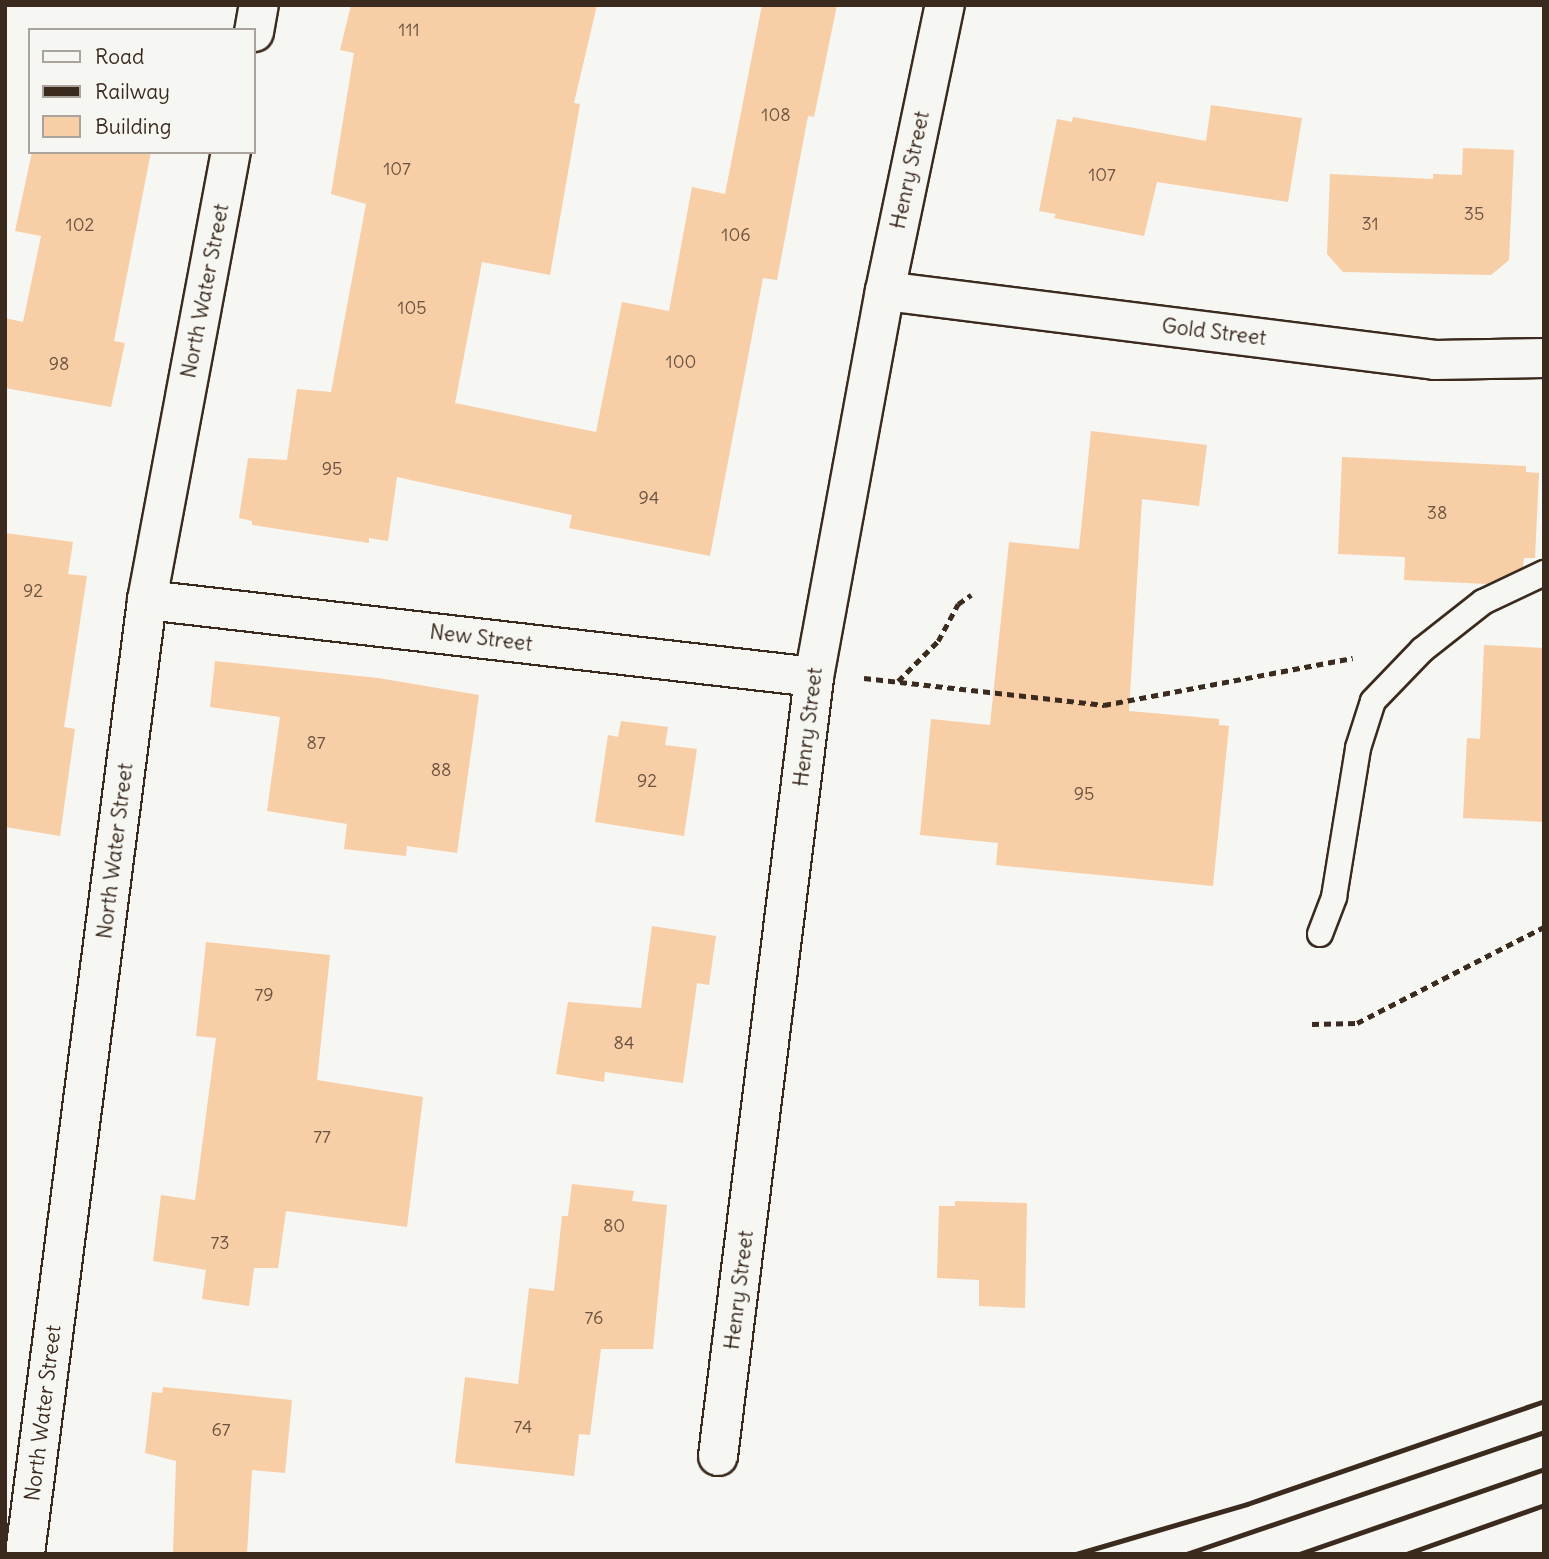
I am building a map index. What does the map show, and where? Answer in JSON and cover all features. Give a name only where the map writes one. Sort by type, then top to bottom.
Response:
[{"type":"street","points":[[255,28],[259,5]]},
{"type":"street","name":"Henry Street","points":[[718,1456],[814,677],[885,291],[944,5]]},
{"type":"street","name":"North Water Street","points":[[25,1554],[147,600],[231,154]]},
{"type":"street","name":"Gold Street","points":[[885,291],[1435,360],[1544,358]]},
{"type":"street","name":"New Street","points":[[147,600],[814,677]]},
{"type":"lane","points":[[1320,934],[1334,897],[1357,748],[1373,701],[1422,650],[1483,603],[1544,573]]},
{"type":"path","points":[[898,681],[938,642],[958,604],[971,595]]},
{"type":"path","points":[[814,677],[898,681],[1104,705],[1398,650],[1422,650]]},
{"type":"path","points":[[1312,1024],[1357,1023],[1544,927]]},
{"type":"building","points":[[351,5],[597,5],[574,103],[580,104],[550,275],[482,262],[455,403],[596,432],[622,302],[669,311],[692,187],[725,194],[762,5],[837,5],[814,117],[808,116],[777,280],[763,278],[710,556],[569,528],[572,515],[397,477],[388,541],[369,538],[369,543],[252,525],[252,521],[239,518],[248,458],[287,460],[297,389],[331,392],[366,204],[331,194],[354,53],[340,50]]},
{"type":"building","points":[[1211,105],[1302,118],[1288,202],[1157,182],[1144,236],[1054,218],[1056,214],[1039,211],[1057,119],[1072,122],[1073,117],[1206,141]]},
{"type":"building","points":[[1463,148],[1514,150],[1509,260],[1491,275],[1343,272],[1327,254],[1330,174],[1433,179],[1433,174],[1462,175]]},
{"type":"building","points":[[32,154],[151,154],[114,341],[125,343],[111,407],[5,388],[5,318],[23,322],[41,236],[15,231]]},
{"type":"building","points":[[1091,431],[1207,445],[1199,506],[1142,499],[1129,711],[1219,719],[1219,725],[1229,726],[1213,886],[996,865],[998,843],[920,835],[931,719],[990,725],[1009,542],[1079,549]]},
{"type":"building","points":[[1342,457],[1526,466],[1526,472],[1539,473],[1535,558],[1524,558],[1523,567],[1487,584],[1404,580],[1405,557],[1338,554]]},
{"type":"building","points":[[5,533],[73,542],[68,574],[87,576],[64,727],[75,729],[60,836],[5,827]]},
{"type":"building","points":[[1484,645],[1544,648],[1544,822],[1463,818],[1467,738],[1480,739]]},
{"type":"building","points":[[215,661],[378,678],[479,695],[457,853],[407,846],[406,856],[344,849],[347,824],[267,811],[280,717],[210,707]]},
{"type":"building","points":[[621,721],[668,727],[665,745],[697,749],[684,836],[595,822],[608,735],[618,737]]},
{"type":"building","points":[[652,926],[716,936],[709,985],[697,983],[683,1083],[605,1072],[604,1082],[556,1074],[568,1002],[641,1008]]},
{"type":"building","points":[[206,942],[330,955],[317,1080],[423,1097],[407,1227],[286,1211],[278,1268],[254,1268],[249,1306],[202,1299],[206,1270],[153,1261],[161,1195],[195,1200],[216,1038],[196,1036]]},
{"type":"building","points":[[572,1184],[634,1191],[632,1201],[667,1205],[653,1349],[601,1349],[590,1435],[579,1434],[574,1476],[455,1463],[465,1377],[518,1384],[529,1288],[554,1291],[562,1216],[568,1216]]},
{"type":"building","points":[[955,1201],[1027,1203],[1025,1308],[979,1306],[979,1280],[937,1278],[939,1206],[955,1206]]},
{"type":"building","points":[[163,1387],[292,1400],[285,1473],[252,1470],[247,1554],[173,1554],[176,1461],[145,1453],[152,1392],[162,1393]]},
{"type":"railway","points":[[1076,1554],[1247,1504],[1544,1401]]},
{"type":"railway","points":[[1186,1554],[1544,1432]]},
{"type":"railway","points":[[1299,1554],[1544,1469]]},
{"type":"railway","points":[[1406,1554],[1544,1505]]}]
